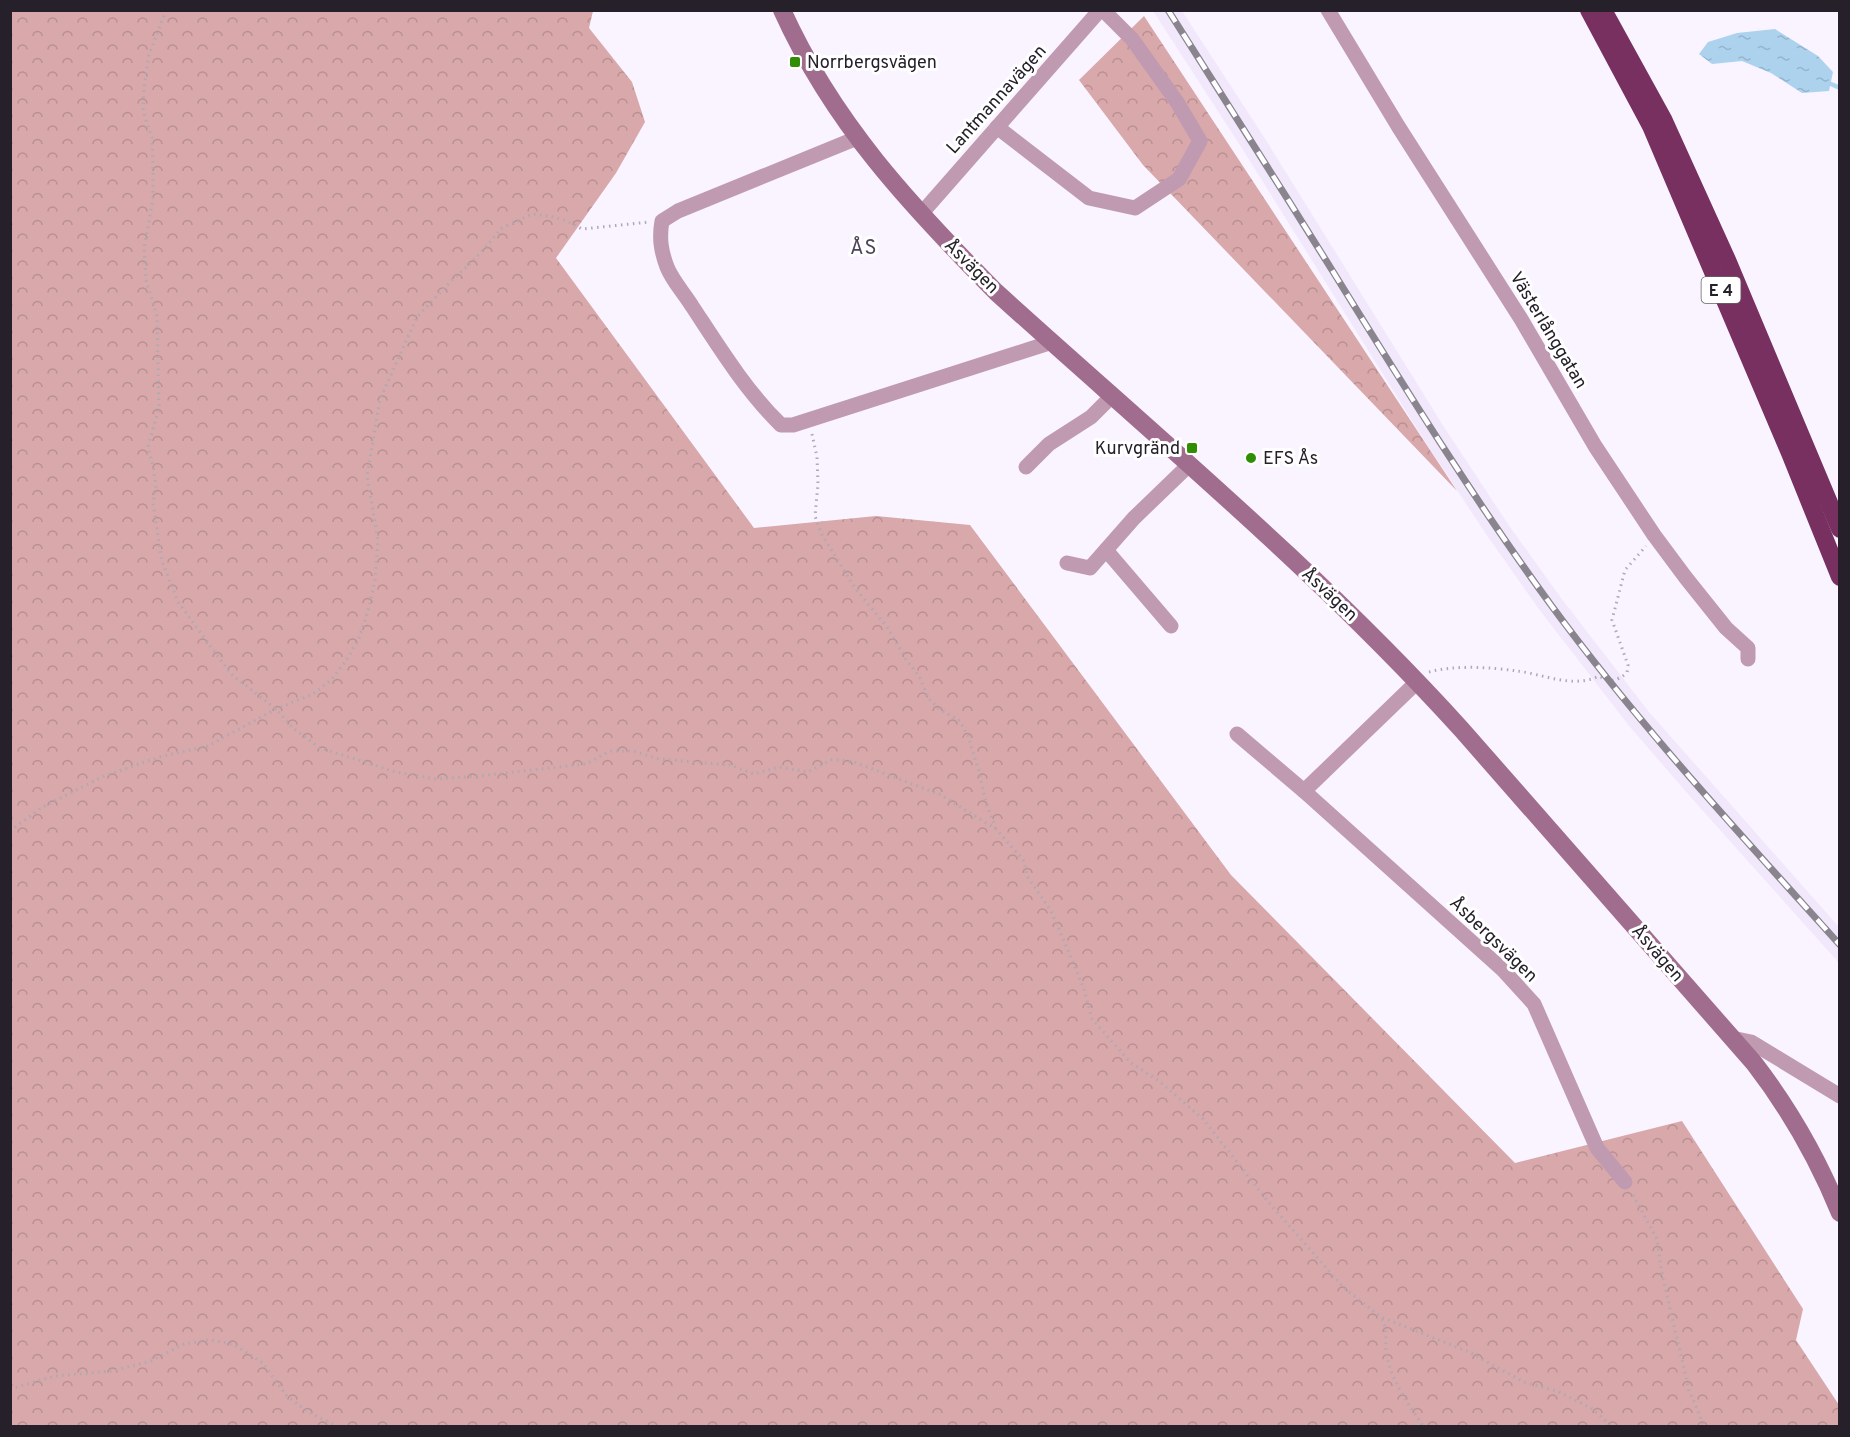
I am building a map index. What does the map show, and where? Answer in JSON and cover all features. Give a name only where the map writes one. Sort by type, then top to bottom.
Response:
[{"type":"highway","name":"E 4","points":[[1589,10],[1651,126],[1790,453],[1839,577]]},
{"type":"highway","name":"E 4","points":[[1603,10],[1668,130],[1727,260],[1839,529]]},
{"type":"street","name":"Åsvägen","points":[[782,10],[796,42],[857,138],[921,214],[996,292],[1355,618],[1418,681],[1732,1038],[1767,1080],[1793,1117],[1812,1149],[1839,1214]]},
{"type":"street","points":[[997,127],[1089,198],[1135,208],[1179,179],[1200,141],[1177,102],[1132,39],[1102,10]]},
{"type":"street","name":"Lantmannavägen","points":[[921,214],[1102,10]]},
{"type":"street","name":"Västerlånggatan","points":[[1328,10],[1398,126],[1521,320],[1594,446],[1654,535],[1726,628],[1748,648],[1748,659]]},
{"type":"street","points":[[857,138],[678,211],[662,221],[661,249],[668,269],[767,411],[781,425],[793,425],[1052,342]]},
{"type":"street","points":[[1026,467],[1049,444],[1091,417],[1112,396]]},
{"type":"street","points":[[1067,562],[1090,568],[1134,518],[1189,465]]},
{"type":"street","points":[[1106,550],[1171,626]]},
{"type":"street","points":[[1304,791],[1418,681]]},
{"type":"street","name":"Åsbergsvägen","points":[[1237,734],[1304,791],[1503,970],[1534,1004],[1596,1148],[1625,1182]]},
{"type":"street","points":[[1732,1038],[1751,1042],[1839,1096]]},
{"type":"path","points":[[166,10],[149,56],[143,111],[152,138],[153,199],[144,248],[146,280],[157,316],[159,408],[148,447],[156,487],[153,503],[162,561],[178,602],[231,674],[276,709],[293,728],[320,748],[396,772],[436,779],[586,764],[610,751],[633,751],[659,759],[730,765],[754,774],[779,767],[808,772],[831,760],[840,760],[857,763],[940,795],[996,830],[1024,861],[1027,876],[1050,911],[1084,989],[1092,1019],[1131,1063],[1159,1081],[1203,1119],[1270,1204],[1337,1279],[1382,1317],[1469,1352],[1524,1382],[1557,1391],[1591,1408],[1609,1426]]},
{"type":"path","points":[[10,831],[41,808],[102,777],[159,758],[208,746],[276,709],[313,694],[331,680],[346,661],[359,638],[369,608],[375,580],[378,541],[367,476],[380,399],[417,317],[475,259],[502,228],[532,214],[558,219],[582,229],[662,221]]},
{"type":"path","points":[[808,421],[817,457],[818,484],[815,516],[821,532],[855,588],[887,627],[907,661],[919,676],[928,699],[960,721],[968,736],[986,803],[996,830]]},
{"type":"path","points":[[1418,681],[1430,671],[1479,668],[1518,671],[1575,682],[1599,676],[1608,681],[1617,681],[1627,673],[1629,665],[1612,620],[1625,570],[1654,535]]},
{"type":"path","points":[[1625,1182],[1640,1205],[1657,1239],[1662,1274],[1689,1390],[1704,1426]]},
{"type":"path","points":[[1382,1317],[1387,1329],[1386,1351],[1394,1382],[1423,1426]]},
{"type":"path","points":[[10,1389],[55,1376],[112,1371],[151,1360],[184,1344],[210,1340],[233,1344],[263,1363],[286,1395],[308,1412],[338,1426]]},
{"type":"shaded area","points":[[1153,11],[1182,11],[1264,137],[1444,427],[1508,524],[1561,598],[1649,712],[1839,927],[1839,963],[1630,727],[1541,612],[1424,440],[1243,150]]},
{"type":"green space","points":[[10,11],[593,11],[589,28],[632,82],[645,122],[616,173],[556,258],[754,528],[876,516],[970,525],[1231,875],[1515,1163],[1682,1121],[1803,1309],[1796,1340],[1839,1405],[1839,1426],[11,1426]]},
{"type":"green space","points":[[1144,16],[1457,491],[1143,165],[1079,80]]},
{"type":"water","points":[[1775,29],[1818,56],[1833,72],[1829,91],[1802,93],[1771,73],[1742,61],[1712,64],[1699,54],[1708,42],[1737,33]]},
{"type":"waterway","points":[[1831,84],[1840,88]]},
{"type":"railway","points":[[1168,10],[1438,439],[1493,523],[1551,605],[1655,736],[1840,945]]},
{"type":"place","name":"Norrbergsvägen","points":[[795,62]]},
{"type":"place","name":"Kurvgränd","points":[[1192,448]]},
{"type":"place","name":"EFS Ås","points":[[1251,458]]},
{"type":"district","name":"ÅS","points":[[864,247]]}]
